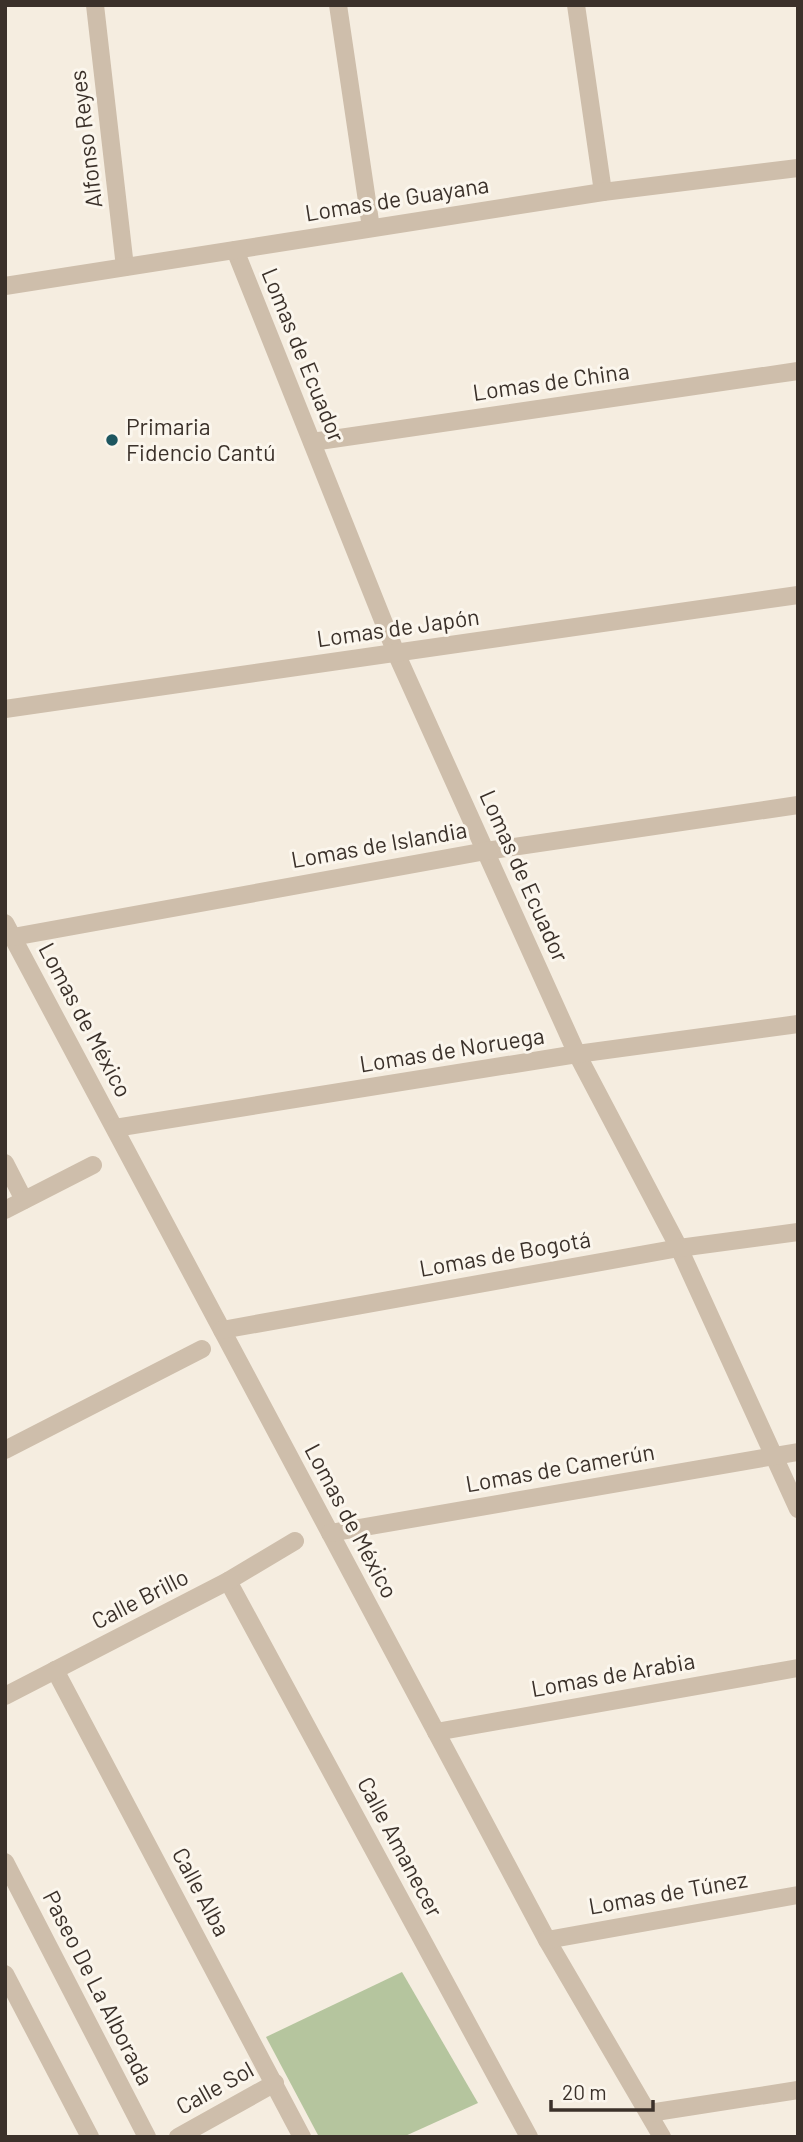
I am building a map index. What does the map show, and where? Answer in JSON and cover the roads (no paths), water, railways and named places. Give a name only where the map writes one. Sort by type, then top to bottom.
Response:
[{"type":"street","name":"Alfonso Reyes","points":[[95,5],[125,267]]},
{"type":"street","points":[[338,5],[371,228]]},
{"type":"street","points":[[576,5],[604,192]]},
{"type":"street","name":"Lomas de Guayana","points":[[5,286],[604,192],[798,168]]},
{"type":"street","name":"Lomas de Ecuador","points":[[234,250],[396,653],[578,1054],[679,1248],[798,1509]]},
{"type":"street","name":"Lomas de China","points":[[312,442],[798,371]]},
{"type":"street","name":"Lomas de Japón","points":[[5,709],[798,595]]},
{"type":"street","name":"Lomas de Islandia","points":[[9,930],[486,851],[798,805]]},
{"type":"street","name":"Lomas de México","points":[[9,930],[547,1940],[662,2137]]},
{"type":"street","name":"Lomas de Noruega","points":[[115,1128],[578,1054],[798,1024]]},
{"type":"street","points":[[5,1163],[24,1200]]},
{"type":"street","points":[[5,1210],[93,1165]]},
{"type":"street","name":"Lomas de Bogotá","points":[[222,1330],[679,1248],[798,1232]]},
{"type":"street","points":[[5,1450],[202,1349]]},
{"type":"street","name":"Lomas de Camerún","points":[[330,1533],[798,1452]]},
{"type":"street","name":"Calle Brillo","points":[[5,1696],[228,1581],[295,1541]]},
{"type":"street","name":"Calle Amanecer","points":[[228,1581],[529,2137]]},
{"type":"street","name":"Lomas de Arabia","points":[[436,1732],[798,1668]]},
{"type":"street","name":"Calle Alba","points":[[55,1671],[302,2137]]},
{"type":"street","name":"Paseo De La Alborada","points":[[5,1863],[146,2137]]},
{"type":"street","name":"Lomas de Túnez","points":[[547,1940],[798,1895]]},
{"type":"street","points":[[5,1974],[90,2137]]},
{"type":"street","name":"Calle Sol","points":[[178,2137],[275,2083]]},
{"type":"street","points":[[649,2113],[798,2090]]},
{"type":"place","name":"Primaria Fidencio Cantú","points":[[112,440]]}]
